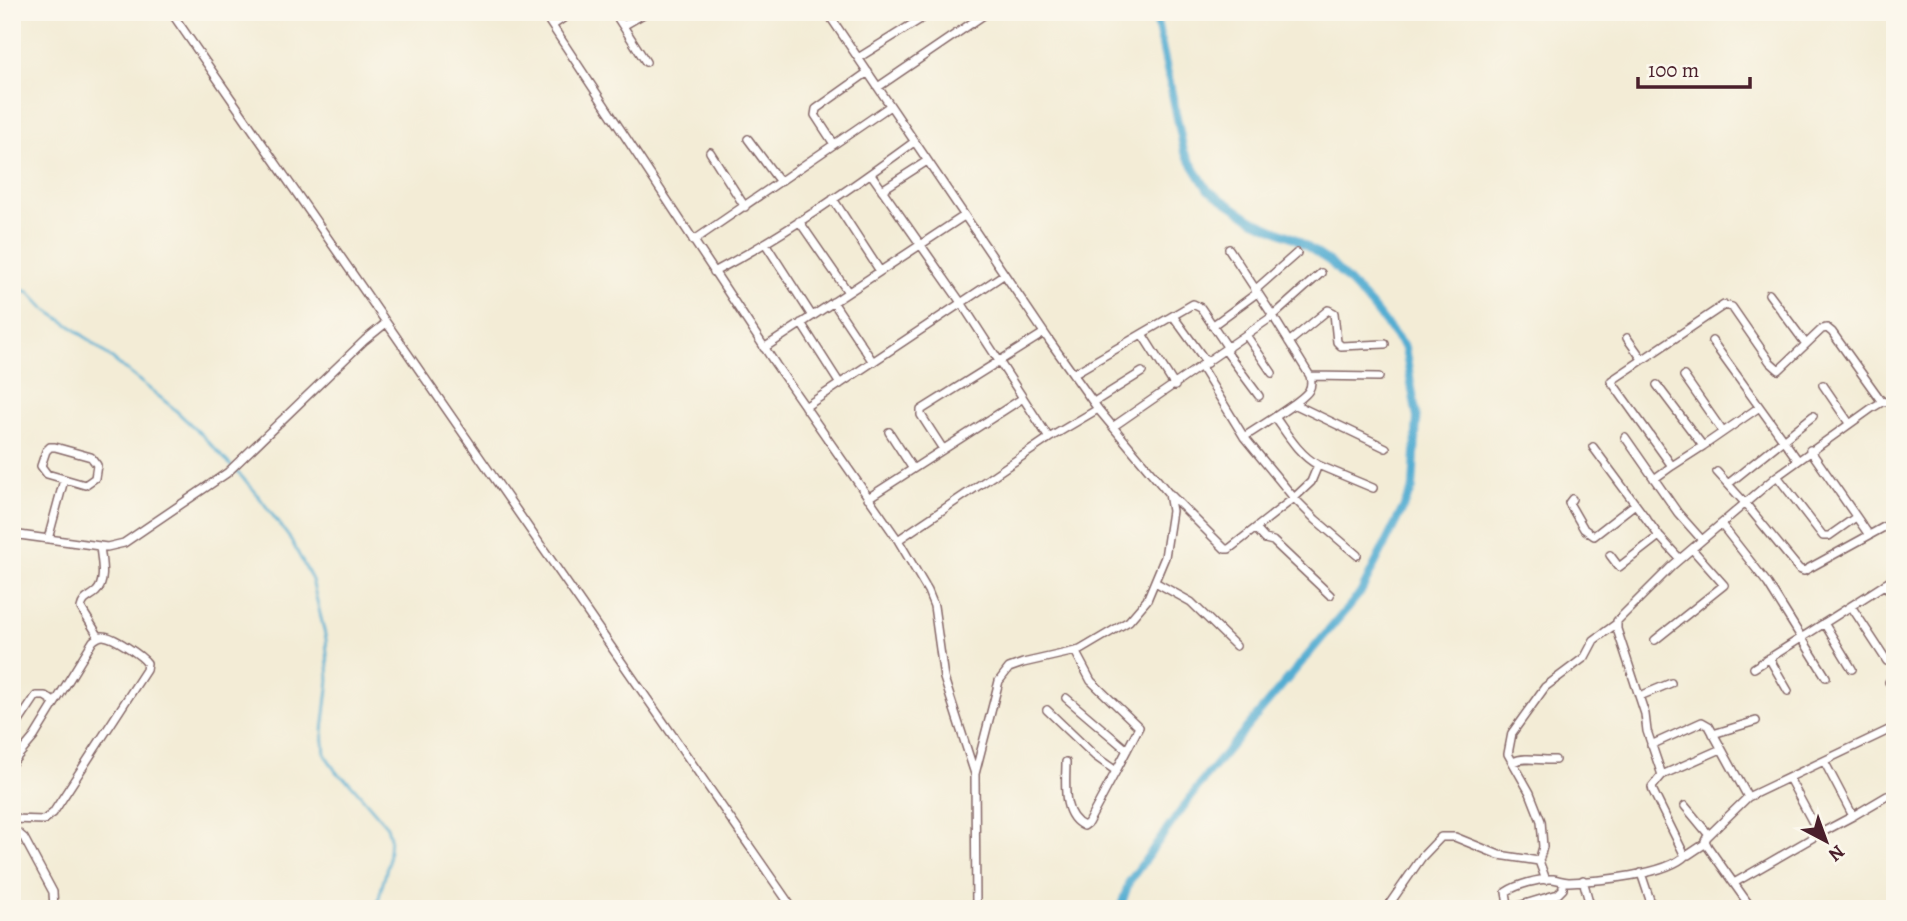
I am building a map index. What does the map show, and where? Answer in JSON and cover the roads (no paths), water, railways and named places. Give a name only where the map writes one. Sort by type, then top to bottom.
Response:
[{"type":"street","points":[[170,12],[793,909]]},
{"type":"street","points":[[543,12],[764,348],[898,541],[934,606],[944,678],[975,774]]},
{"type":"street","points":[[553,25],[572,12]]},
{"type":"street","points":[[614,12],[646,62]]},
{"type":"street","points":[[623,26],[647,12]]},
{"type":"street","points":[[827,12],[1003,275],[1096,406],[1170,494],[1225,549],[1229,549],[1294,498],[1311,482],[1318,465]]},
{"type":"street","points":[[858,58],[932,12]]},
{"type":"street","points":[[878,87],[988,12]]},
{"type":"street","points":[[834,144],[815,115],[816,110],[868,72]]},
{"type":"street","points":[[693,241],[890,106]]},
{"type":"street","points":[[748,139],[780,182]]},
{"type":"street","points":[[714,272],[833,199],[914,142]]},
{"type":"street","points":[[710,152],[745,206]]},
{"type":"street","points":[[883,190],[927,161]]},
{"type":"street","points":[[871,174],[962,304],[1049,438]]},
{"type":"street","points":[[833,199],[880,271]]},
{"type":"street","points":[[764,348],[964,216]]},
{"type":"street","points":[[799,220],[848,292]]},
{"type":"street","points":[[765,243],[813,316]]},
{"type":"street","points":[[1229,249],[1310,376],[1312,385],[1310,392],[1244,438]]},
{"type":"street","points":[[1212,326],[1256,291],[1297,253]]},
{"type":"street","points":[[1114,426],[1273,316],[1321,273]]},
{"type":"street","points":[[805,407],[1003,275]]},
{"type":"street","points":[[1769,294],[1806,344]]},
{"type":"street","points":[[833,302],[873,362]]},
{"type":"street","points":[[1073,374],[1196,304],[1259,396]]},
{"type":"street","points":[[1672,466],[1611,381],[1729,304],[1775,369],[1779,370],[1822,329],[1827,328],[1882,402]]},
{"type":"street","points":[[1289,342],[1328,310],[1334,313],[1337,342],[1341,346],[1385,344]]},
{"type":"street","points":[[1173,316],[1204,365],[1244,438],[1315,520],[1357,555]]},
{"type":"street","points":[[12,534],[107,547],[124,543],[227,473],[386,323]]},
{"type":"street","points":[[801,323],[840,384]]},
{"type":"street","points":[[943,449],[920,415],[922,410],[1044,333]]},
{"type":"street","points":[[1142,334],[1175,386]]},
{"type":"street","points":[[1246,335],[1272,373]]},
{"type":"street","points":[[1627,338],[1642,359]]},
{"type":"street","points":[[1713,341],[1758,408],[1797,459]]},
{"type":"street","points":[[898,541],[1142,372]]},
{"type":"street","points":[[1310,376],[1379,377]]},
{"type":"street","points":[[1684,376],[1723,432]]},
{"type":"street","points":[[1657,385],[1703,446]]},
{"type":"street","points":[[1823,385],[1849,423]]},
{"type":"street","points":[[868,498],[1023,398]]},
{"type":"street","points":[[1546,880],[1539,861],[1543,847],[1541,821],[1530,793],[1508,754],[1512,733],[1528,708],[1545,687],[1585,657],[1594,640],[1616,624],[1680,559],[1797,459],[1882,402],[1895,401]]},
{"type":"street","points":[[1294,404],[1386,448]]},
{"type":"street","points":[[1654,479],[1758,408]]},
{"type":"street","points":[[1728,484],[1812,416]]},
{"type":"street","points":[[1275,417],[1304,456],[1318,465],[1373,488]]},
{"type":"street","points":[[889,432],[913,469]]},
{"type":"street","points":[[1625,437],[1678,513],[1702,540]]},
{"type":"street","points":[[50,447],[95,460],[95,478],[91,483],[85,485],[64,480],[43,471],[41,466],[50,447]]},
{"type":"street","points":[[1593,447],[1659,536],[1680,559]]},
{"type":"street","points":[[1810,450],[1869,535]]},
{"type":"street","points":[[1717,472],[1799,569],[1804,571],[1895,521]]},
{"type":"street","points":[[1777,476],[1823,536],[1829,536],[1856,517]]},
{"type":"street","points":[[48,539],[64,480]]},
{"type":"street","points":[[976,909],[975,774],[999,681],[1009,668],[1075,651],[1129,621],[1147,600],[1166,557],[1172,511],[1170,494]]},
{"type":"street","points":[[1573,499],[1569,503],[1584,529],[1594,536],[1635,504]]},
{"type":"street","points":[[1721,524],[1768,584],[1826,677]]},
{"type":"street","points":[[1256,529],[1265,539],[1273,541],[1330,595]]},
{"type":"street","points":[[1610,555],[1619,567],[1659,536]]},
{"type":"street","points":[[99,637],[81,608],[85,598],[97,591],[102,584],[100,546]]},
{"type":"street","points":[[1656,640],[1724,585],[1692,549]]},
{"type":"street","points":[[1754,668],[1895,578]]},
{"type":"street","points":[[1155,582],[1191,602],[1236,646]]},
{"type":"street","points":[[1885,584],[1895,599]]},
{"type":"street","points":[[1851,606],[1887,661]]},
{"type":"street","points":[[1824,623],[1852,669]]},
{"type":"street","points":[[1616,624],[1662,775]]},
{"type":"street","points":[[12,763],[34,737],[87,648],[99,637],[106,636],[143,657],[147,663],[146,670],[53,813],[44,820],[12,819]]},
{"type":"street","points":[[1066,762],[1067,805],[1073,818],[1084,826],[1139,727],[1091,681],[1075,651]]},
{"type":"street","points":[[1769,658],[1788,691]]},
{"type":"street","points":[[1640,696],[1671,683]]},
{"type":"street","points":[[12,732],[36,696],[45,696],[54,702]]},
{"type":"street","points":[[1066,698],[1128,750]]},
{"type":"street","points":[[1047,710],[1095,756],[1116,771]]},
{"type":"street","points":[[1713,734],[1756,721]]},
{"type":"street","points":[[1651,745],[1702,722],[1709,726],[1748,797]]},
{"type":"street","points":[[1563,882],[1563,889],[1558,894],[1512,908],[1508,905],[1505,895],[1508,890],[1546,880],[1563,882],[1641,873],[1678,863],[1706,843],[1709,835],[1748,797],[1895,727]]},
{"type":"street","points":[[1686,855],[1652,787],[1662,775],[1721,749]]},
{"type":"street","points":[[1513,762],[1521,759],[1555,760]]},
{"type":"street","points":[[1824,761],[1853,816]]},
{"type":"street","points":[[1789,778],[1819,834]]},
{"type":"street","points":[[1734,883],[1888,796]]},
{"type":"street","points":[[1685,806],[1709,835]]},
{"type":"street","points":[[12,833],[24,838],[53,892],[54,909]]},
{"type":"street","points":[[1386,909],[1422,857],[1441,837],[1455,837],[1499,855],[1539,861]]},
{"type":"street","points":[[1706,843],[1752,909]]},
{"type":"street","points":[[1641,873],[1653,909]]},
{"type":"street","points":[[1583,880],[1591,909]]},
{"type":"waterway","points":[[1120,909],[1129,882],[1206,776],[1361,592],[1413,488],[1417,418],[1405,348],[1371,305],[1330,262],[1294,238],[1253,220],[1208,190],[1184,151],[1155,12]]},
{"type":"waterway","points":[[12,286],[29,292],[44,308],[75,329],[172,407],[254,490],[291,540],[312,580],[326,639],[329,680],[323,731],[325,754],[336,772],[350,783],[387,826],[390,837],[388,864],[376,909]]}]
